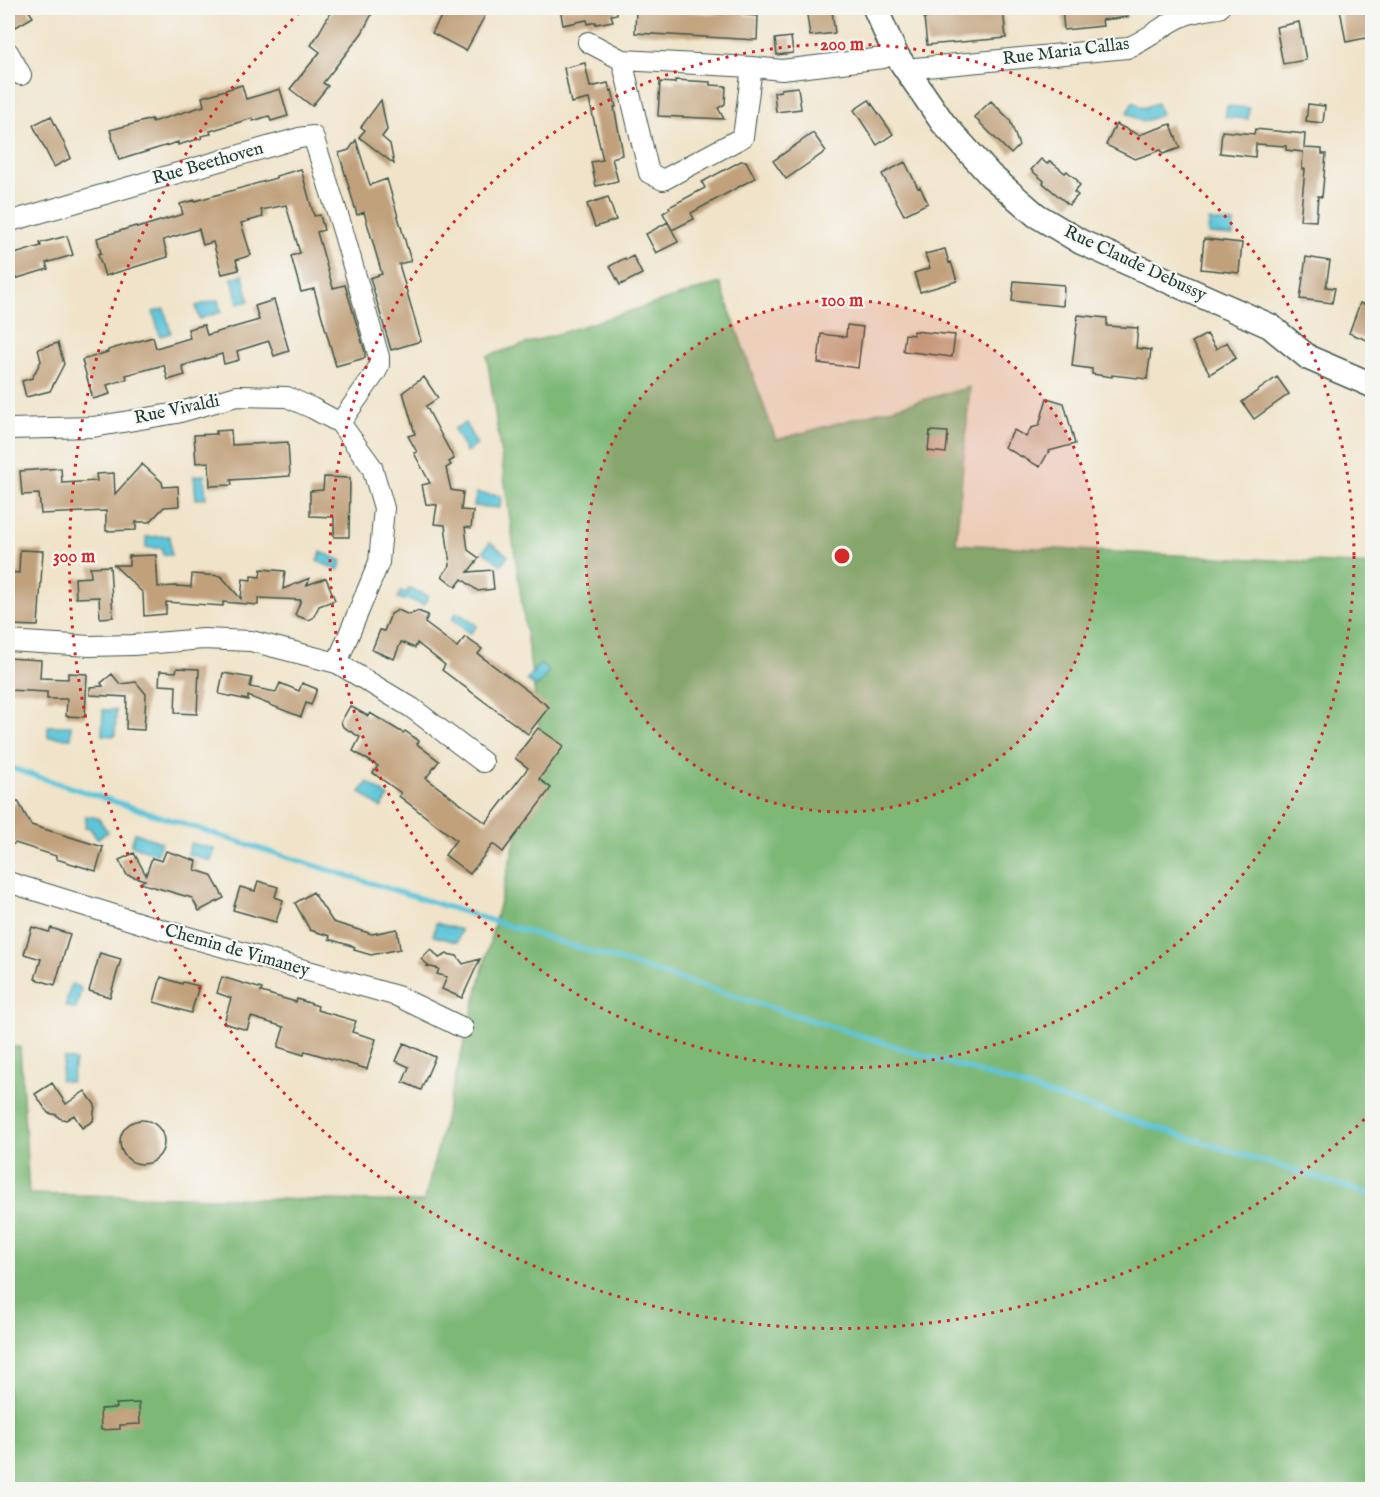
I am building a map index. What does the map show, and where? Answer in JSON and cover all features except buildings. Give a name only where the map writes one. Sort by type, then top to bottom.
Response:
[{"type":"street","name":"Rue Claude Debussy","points":[[875,8],[900,61],[943,123],[990,175],[1036,215],[1081,242],[1270,326],[1309,358],[1372,385]]},
{"type":"street","name":"Rue Maria Callas","points":[[622,60],[782,70],[883,58],[900,61],[1127,48],[1146,40],[1179,18],[1219,8]]},
{"type":"street","points":[[588,42],[622,60],[649,173],[663,180],[743,137],[752,67]]},
{"type":"street","points":[[8,52],[21,75]]},
{"type":"street","name":"Rue Beethoven","points":[[8,222],[288,141],[313,136],[380,357],[376,372],[340,423]]},
{"type":"street","name":"Rue Vivaldi","points":[[8,429],[93,427],[177,413],[237,396],[287,397],[340,423],[372,467],[384,508],[378,562],[337,663]]},
{"type":"street","points":[[8,641],[90,646],[203,639],[252,641],[337,663],[412,708],[483,762]]},
{"type":"street","name":"Chemin de Vimaney","points":[[8,882],[153,927],[397,996],[464,1028]]},
{"type":"green space","points":[[720,283],[776,440],[970,387],[956,544],[1372,565],[1372,1489],[8,1489],[8,1047],[20,1047],[29,1194],[424,1202],[541,739],[487,356]]},
{"type":"water","points":[[1133,102],[1143,108],[1157,103],[1161,115],[1142,122],[1127,113]]},
{"type":"water","points":[[1227,106],[1249,108],[1248,119],[1225,117]]},
{"type":"water","points":[[1209,221],[1234,223],[1233,236],[1208,234]]},
{"type":"water","points":[[243,275],[249,301],[238,304],[232,278]]},
{"type":"water","points":[[218,300],[221,312],[199,319],[196,306]]},
{"type":"water","points":[[164,309],[171,333],[160,336],[153,312]]},
{"type":"water","points":[[465,423],[477,445],[466,452],[454,429]]},
{"type":"water","points":[[204,475],[206,498],[196,499],[194,476]]},
{"type":"water","points":[[476,493],[501,496],[500,508],[474,506]]},
{"type":"water","points":[[170,536],[171,555],[163,555],[162,548],[146,548],[146,537]]},
{"type":"water","points":[[490,542],[508,556],[501,565],[483,551]]},
{"type":"water","points":[[321,552],[342,561],[338,570],[317,561]]},
{"type":"water","points":[[409,588],[428,596],[424,605],[405,598],[404,600],[398,598],[401,591],[407,593]]},
{"type":"water","points":[[456,613],[477,626],[470,634],[452,619]]},
{"type":"water","points":[[540,664],[549,671],[537,687],[527,680]]},
{"type":"water","points":[[103,710],[116,710],[115,736],[102,735]]},
{"type":"water","points":[[48,726],[71,726],[71,738],[48,737]]},
{"type":"water","points":[[368,782],[389,797],[381,808],[360,792]]},
{"type":"water","points":[[86,816],[98,818],[108,832],[97,839],[90,828],[85,828]]},
{"type":"water","points":[[135,833],[161,842],[157,854],[131,845]]},
{"type":"water","points":[[191,843],[215,849],[211,861],[188,854]]},
{"type":"water","points":[[436,923],[461,930],[457,942],[433,936]]},
{"type":"water","points":[[71,984],[80,987],[81,990],[76,1009],[65,1006]]},
{"type":"water","points":[[64,1058],[75,1061],[71,1082],[60,1080]]},
{"type":"waterway","points":[[8,767],[236,841],[1372,1195]]}]
